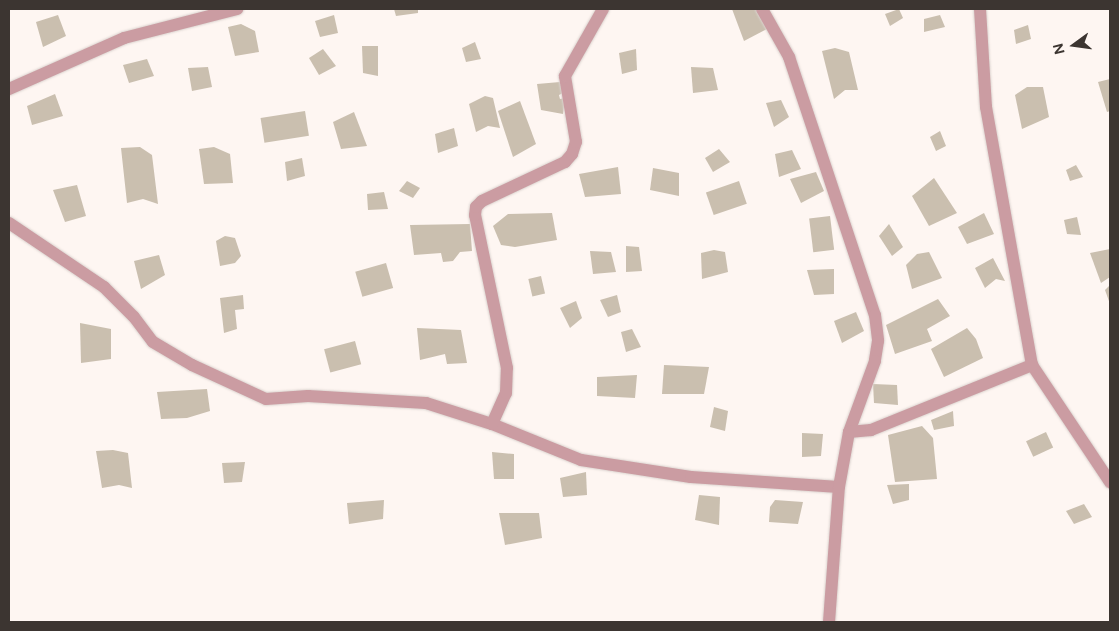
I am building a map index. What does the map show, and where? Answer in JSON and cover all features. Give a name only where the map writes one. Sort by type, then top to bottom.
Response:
[{"type":"street","points":[[9,89],[124,38],[237,9]]},
{"type":"street","points":[[492,424],[506,393],[507,368],[475,215],[476,207],[482,201],[565,162],[572,154],[576,142],[566,76],[603,9]]},
{"type":"street","points":[[762,9],[789,57],[875,315],[878,341],[874,361],[849,432],[839,487],[829,622]]},
{"type":"street","points":[[980,9],[986,107],[1032,365],[1110,482]]},
{"type":"street","points":[[9,223],[104,287],[153,342],[192,365],[266,398],[308,396],[426,403],[492,424],[581,460],[691,477],[839,487]]},
{"type":"street","points":[[849,432],[871,430],[1032,365]]},
{"type":"building","points":[[394,9],[418,9],[418,13],[396,16]]},
{"type":"building","points":[[732,9],[757,9],[767,29],[744,41]]},
{"type":"building","points":[[899,9],[903,18],[890,26],[885,14]]},
{"type":"building","points":[[58,15],[66,36],[43,47],[36,22]]},
{"type":"building","points":[[334,15],[338,33],[320,37],[315,21]]},
{"type":"building","points":[[940,15],[945,27],[924,32],[924,19]]},
{"type":"building","points":[[241,24],[255,31],[259,52],[235,56],[228,27]]},
{"type":"building","points":[[1028,25],[1031,39],[1016,44],[1014,30]]},
{"type":"building","points":[[475,42],[481,59],[466,62],[462,48]]},
{"type":"building","points":[[362,46],[378,46],[378,76],[363,73]]},
{"type":"building","points":[[835,48],[849,52],[858,90],[845,90],[834,99],[822,51]]},
{"type":"building","points":[[323,49],[336,66],[319,75],[309,58]]},
{"type":"building","points":[[636,49],[637,70],[622,74],[619,53]]},
{"type":"building","points":[[147,59],[154,76],[129,83],[123,65]]},
{"type":"building","points":[[208,67],[212,87],[192,91],[188,68]]},
{"type":"building","points":[[691,67],[713,68],[718,90],[693,93]]},
{"type":"building","points":[[1110,79],[1110,111],[1107,112],[1098,82]]},
{"type":"building","points":[[560,82],[563,93],[559,95],[560,99],[565,98],[563,114],[541,110],[537,84]]},
{"type":"building","points":[[1027,87],[1043,87],[1049,117],[1022,129],[1015,95]]},
{"type":"building","points":[[55,94],[63,116],[32,125],[27,106]]},
{"type":"building","points":[[485,96],[493,98],[500,128],[488,126],[476,132],[469,104]]},
{"type":"building","points":[[781,100],[789,117],[774,127],[766,103]]},
{"type":"building","points":[[520,101],[536,144],[513,157],[498,111]]},
{"type":"building","points":[[305,111],[309,136],[264,143],[261,118]]},
{"type":"building","points":[[354,112],[367,146],[341,149],[333,122]]},
{"type":"building","points":[[454,128],[458,146],[438,153],[435,134]]},
{"type":"building","points":[[940,131],[946,146],[936,151],[930,137]]},
{"type":"building","points":[[140,147],[152,155],[158,204],[143,199],[127,203],[121,148]]},
{"type":"building","points":[[214,147],[230,154],[233,183],[204,184],[199,149]]},
{"type":"building","points":[[719,149],[730,162],[713,172],[705,158]]},
{"type":"building","points":[[792,150],[801,169],[779,177],[775,154]]},
{"type":"building","points":[[302,158],[305,176],[287,181],[285,162]]},
{"type":"building","points":[[1076,165],[1083,177],[1070,181],[1066,170]]},
{"type":"building","points":[[618,167],[621,194],[585,197],[579,174]]},
{"type":"building","points":[[653,168],[679,173],[679,196],[650,190]]},
{"type":"building","points":[[816,172],[824,191],[801,203],[790,179]]},
{"type":"building","points":[[934,178],[957,213],[929,226],[912,196]]},
{"type":"building","points":[[407,181],[420,188],[413,198],[399,191]]},
{"type":"building","points":[[739,181],[747,204],[714,215],[706,192]]},
{"type":"building","points":[[77,185],[86,216],[65,222],[53,190]]},
{"type":"building","points":[[384,192],[388,209],[368,210],[367,194]]},
{"type":"building","points":[[552,213],[557,240],[515,247],[501,245],[493,226],[508,214]]},
{"type":"building","points":[[984,213],[994,234],[967,244],[958,227]]},
{"type":"building","points":[[830,216],[834,250],[813,252],[809,219]]},
{"type":"building","points":[[1077,217],[1081,235],[1067,234],[1064,220]]},
{"type":"building","points":[[470,224],[472,251],[460,252],[453,261],[443,262],[441,253],[414,255],[410,225]]},
{"type":"building","points":[[889,224],[903,247],[892,256],[879,236]]},
{"type":"building","points":[[225,236],[235,238],[241,256],[235,263],[220,266],[216,241]]},
{"type":"building","points":[[626,246],[639,247],[642,271],[626,272]]},
{"type":"building","points":[[1110,249],[1110,277],[1101,283],[1090,253]]},
{"type":"building","points":[[714,250],[725,252],[728,272],[702,279],[701,253]]},
{"type":"building","points":[[590,251],[611,252],[616,272],[593,274]]},
{"type":"building","points":[[929,252],[942,278],[912,289],[906,265],[917,254]]},
{"type":"building","points":[[159,255],[165,275],[141,289],[134,261]]},
{"type":"building","points":[[993,258],[1005,281],[996,279],[985,288],[975,268]]},
{"type":"building","points":[[386,263],[393,288],[362,297],[355,272]]},
{"type":"building","points":[[834,269],[834,294],[814,295],[807,270]]},
{"type":"building","points":[[541,276],[545,294],[532,296],[528,279]]},
{"type":"building","points":[[1110,285],[1110,304],[1105,290]]},
{"type":"building","points":[[243,295],[244,309],[235,310],[237,329],[224,333],[220,298]]},
{"type":"building","points":[[617,295],[621,312],[608,317],[600,300]]},
{"type":"building","points":[[938,299],[950,316],[927,329],[932,341],[895,354],[886,325]]},
{"type":"building","points":[[576,301],[582,318],[570,328],[560,308]]},
{"type":"building","points":[[856,312],[864,331],[842,343],[834,321]]},
{"type":"building","points":[[80,323],[111,329],[111,359],[81,363]]},
{"type":"building","points":[[417,328],[461,330],[467,363],[447,364],[445,354],[420,360]]},
{"type":"building","points":[[967,328],[976,339],[983,358],[944,377],[931,349]]},
{"type":"building","points":[[632,329],[641,347],[626,352],[621,332]]},
{"type":"building","points":[[355,341],[361,364],[330,372],[324,349]]},
{"type":"building","points":[[664,365],[709,367],[704,394],[662,394]]},
{"type":"building","points":[[637,375],[635,398],[597,396],[597,377]]},
{"type":"building","points":[[873,384],[897,385],[898,405],[874,403]]},
{"type":"building","points":[[207,389],[210,411],[187,418],[161,419],[157,392]]},
{"type":"building","points":[[714,407],[728,411],[725,431],[710,427]]},
{"type":"building","points":[[953,411],[954,426],[934,430],[931,420]]},
{"type":"building","points":[[922,426],[933,438],[937,479],[895,482],[888,435]]},
{"type":"building","points":[[1046,432],[1053,447],[1033,457],[1026,441]]},
{"type":"building","points":[[802,433],[823,434],[821,456],[802,457]]},
{"type":"building","points":[[113,450],[128,453],[132,488],[119,485],[102,488],[96,451]]},
{"type":"building","points":[[492,452],[514,454],[514,479],[494,479]]},
{"type":"building","points":[[245,462],[242,482],[224,483],[222,463]]},
{"type":"building","points":[[586,472],[587,495],[563,497],[560,478]]},
{"type":"building","points":[[909,484],[909,500],[893,504],[887,485]]},
{"type":"building","points":[[699,495],[720,497],[719,525],[695,520]]},
{"type":"building","points":[[384,500],[383,519],[349,524],[347,503]]},
{"type":"building","points":[[775,500],[803,502],[798,524],[769,522],[770,507]]},
{"type":"building","points":[[1084,504],[1092,517],[1074,524],[1066,511]]},
{"type":"building","points":[[499,513],[539,513],[542,538],[505,545]]}]
